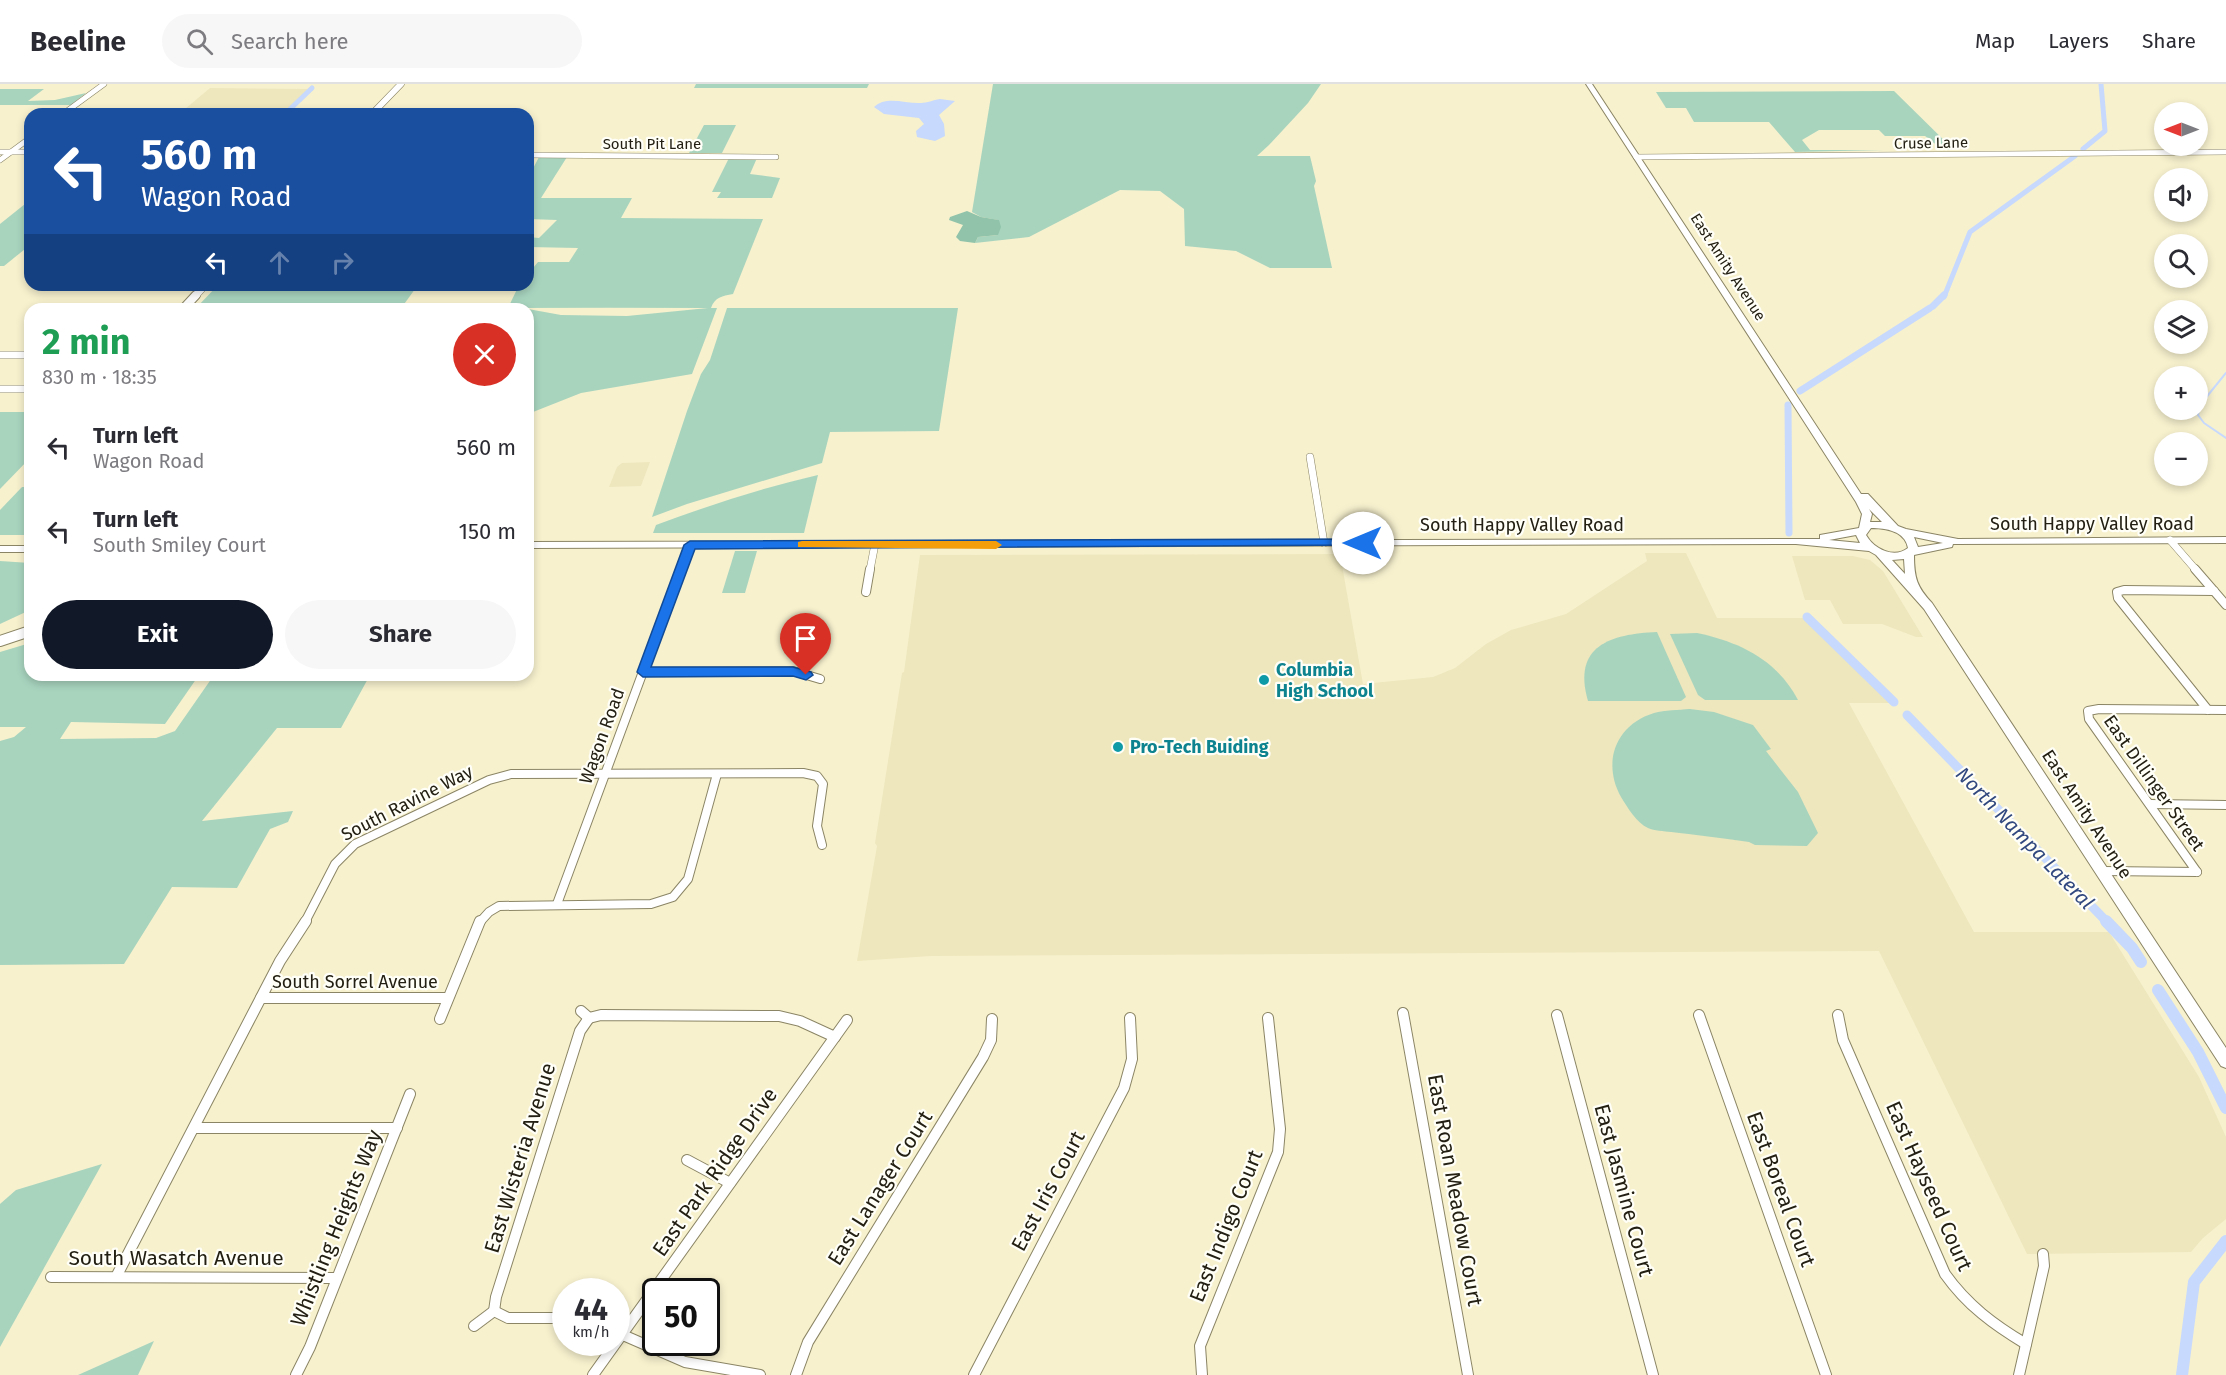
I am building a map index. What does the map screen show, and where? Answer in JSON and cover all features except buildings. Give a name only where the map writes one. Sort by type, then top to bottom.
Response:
[{"type":"main road","name":"East Amity Avenue","points":[[1589,84],[1865,508],[1867,514],[1862,539],[1915,589],[1941,624],[2226,1061]]},
{"type":"main road","name":"East Amity Avenue","points":[[1840,468],[1881,516],[1912,541],[1914,549],[1910,553],[1909,569],[1915,589]]},
{"type":"main road","name":"South Happy Valley Road","points":[[1796,541],[1875,525],[1958,542],[2226,540]]},
{"type":"main road","name":"South Happy Valley Road","points":[[534,545],[1796,541],[1832,543],[1875,550],[1894,556],[1958,542]]},
{"type":"main road","points":[[0,549],[24,549]]},
{"type":"street","points":[[71,108],[104,84]]},
{"type":"street","points":[[378,108],[400,84]]},
{"type":"street","points":[[0,160],[24,142]]},
{"type":"street","points":[[0,152],[24,152]]},
{"type":"street","name":"Cruse Lane","points":[[1636,157],[2226,152]]},
{"type":"street","name":"South Pit Lane","points":[[534,155],[776,157]]},
{"type":"street","points":[[189,303],[200,291]]},
{"type":"street","points":[[0,355],[24,355]]},
{"type":"street","points":[[0,389],[24,389]]},
{"type":"street","points":[[1310,457],[1324,543]]},
{"type":"street","points":[[2170,540],[2226,605]]},
{"type":"street","points":[[866,592],[875,544]]},
{"type":"street","name":"Wagon Road","points":[[558,904],[690,545]]},
{"type":"street","points":[[2214,591],[2124,590],[2117,592],[2118,598],[2208,710],[2226,710]]},
{"type":"street","points":[[0,641],[24,634]]},
{"type":"street","points":[[643,672],[793,671],[820,679]]},
{"type":"street","name":"East Dillinger Street","points":[[2103,871],[2197,872],[2089,719],[2088,711],[2099,709],[2208,710]]},
{"type":"street","name":"South Ravine Way","points":[[116,1277],[280,961],[304,924],[335,864],[355,844],[499,777],[511,774],[803,773],[812,774],[820,779],[823,791],[817,826],[822,845]]},
{"type":"street","points":[[440,1019],[477,928],[489,912],[499,906],[651,904],[663,903],[674,898],[683,889],[688,879],[717,774]]},
{"type":"street","points":[[2150,804],[2226,805]]},
{"type":"street","name":"South Sorrel Avenue","points":[[261,998],[448,998]]},
{"type":"street","name":"East Roan Meadow Court","points":[[1403,1013],[1468,1375]]},
{"type":"street","name":"East Wisteria Avenue","points":[[494,1311],[496,1297],[585,1015],[779,1016],[800,1020],[835,1037]]},
{"type":"street","name":"East Jasmine Court","points":[[1557,1015],[1653,1375]]},
{"type":"street","name":"East Boreal Court","points":[[1699,1015],[1826,1375]]},
{"type":"street","name":"East Hayseed Court","points":[[1838,1015],[1843,1040],[1945,1274],[1974,1311],[2026,1344]]},
{"type":"street","name":"East Iris Court","points":[[974,1375],[1124,1088],[1132,1059],[1130,1018]]},
{"type":"street","name":"East Indigo Court","points":[[1202,1375],[1200,1346],[1278,1152],[1280,1129],[1268,1018]]},
{"type":"street","name":"East Lanager Court","points":[[796,1375],[808,1342],[983,1057],[991,1040],[992,1019]]},
{"type":"street","name":"East Park Ridge Drive","points":[[630,1320],[847,1020]]},
{"type":"street","name":"Whistling Heights Way","points":[[296,1375],[410,1094]]},
{"type":"street","points":[[194,1128],[397,1128]]},
{"type":"street","points":[[687,1160],[730,1183]]},
{"type":"street","points":[[2019,1375],[2044,1266],[2043,1254]]},
{"type":"street","name":"South Wasatch Avenue","points":[[51,1277],[336,1278]]},
{"type":"street","points":[[474,1326],[494,1311],[508,1318],[552,1318]]},
{"type":"street","points":[[630,1338],[685,1362],[760,1375]]},
{"type":"street","name":"East Park Ridge Drive","points":[[593,1375],[606,1356]]},
{"type":"shaded area","points":[[210,88],[312,89],[291,108],[186,108]]},
{"type":"shaded area","points":[[650,462],[641,486],[609,487],[617,467],[622,463]]},
{"type":"shaded area","points":[[1645,553],[1686,553],[1717,618],[1803,618],[1890,703],[1849,703],[1974,932],[2109,932],[2199,1077],[2226,1137],[2226,1219],[2203,1238],[2191,1252],[2027,1254],[1879,951],[931,956],[857,961],[877,846],[875,843],[902,673],[904,672],[920,555],[1340,554],[1363,684],[1433,677],[1455,668],[1486,644],[1511,630],[1566,614],[1647,561]]},
{"type":"shaded area","points":[[1792,556],[1853,556],[1870,560],[1883,571],[1923,637],[1916,637],[1882,624],[1843,624],[1830,600],[1805,600]]},
{"type":"green space","points":[[696,84],[869,84],[867,88],[694,88]]},
{"type":"green space","points":[[993,84],[1321,84],[1308,103],[1257,156],[1310,156],[1316,181],[1314,186],[1332,268],[1270,268],[1236,251],[1185,246],[1184,209],[1160,191],[1120,190],[1029,237],[975,243],[978,237],[998,235],[998,220],[981,217],[972,212]]},
{"type":"green space","points":[[0,89],[44,89],[28,101],[55,100],[86,93],[71,105],[0,105]]},
{"type":"green space","points":[[1894,91],[1954,150],[1943,150],[1925,136],[1885,136],[1879,130],[1819,130],[1802,140],[1810,150],[1884,150],[1795,152],[1769,122],[1694,122],[1686,108],[1666,108],[1656,92]]},
{"type":"green space","points":[[704,125],[736,125],[722,153],[689,153]]},
{"type":"green space","points":[[539,157],[567,157],[541,198],[632,198],[621,218],[763,219],[733,294],[719,298],[711,308],[717,308],[692,374],[581,393],[534,412],[534,310],[561,315],[627,316],[708,308],[534,308],[534,303],[510,303],[516,291],[534,291],[534,267],[538,262],[569,262],[578,248],[534,247],[534,238],[539,238],[557,220],[534,219],[534,167]]},
{"type":"green space","points":[[729,158],[757,158],[750,174],[780,178],[772,198],[717,198],[721,192],[712,192]]},
{"type":"green space","points":[[24,205],[24,250],[4,266],[0,266],[0,224]]},
{"type":"green space","points":[[967,211],[981,217],[999,220],[1001,227],[998,235],[978,237],[975,243],[960,241],[956,237],[963,225],[949,220],[950,217]]},
{"type":"green space","points":[[212,291],[414,291],[405,303],[201,303]]},
{"type":"green space","points":[[727,308],[958,308],[939,431],[830,432],[822,463],[652,517],[687,411],[701,374],[710,360]]},
{"type":"green space","points":[[0,412],[24,412],[24,464],[0,489]]},
{"type":"green space","points":[[818,475],[804,533],[653,533],[656,525],[756,491]]},
{"type":"green space","points":[[24,487],[24,535],[0,535],[0,510]]},
{"type":"green space","points":[[735,551],[757,551],[745,593],[722,593]]},
{"type":"green space","points":[[0,561],[24,563],[24,613],[0,624]]},
{"type":"green space","points":[[1657,632],[1686,697],[1681,701],[1588,701],[1584,682],[1585,667],[1590,656],[1599,647],[1610,640],[1624,636]]},
{"type":"green space","points":[[1697,633],[1728,642],[1756,655],[1779,674],[1798,700],[1705,700],[1698,695],[1670,634]]},
{"type":"green space","points":[[24,645],[24,681],[195,681],[165,724],[71,722],[60,739],[156,738],[175,731],[210,681],[367,681],[341,728],[277,728],[202,821],[293,811],[288,822],[270,829],[237,888],[172,887],[124,964],[0,965],[0,741],[14,737],[26,727],[0,727],[0,652]]},
{"type":"green space","points":[[1690,709],[1714,712],[1753,725],[1771,749],[1766,751],[1798,792],[1818,833],[1807,846],[1755,845],[1749,842],[1656,830],[1644,826],[1636,819],[1615,784],[1613,759],[1621,736],[1630,726],[1654,713]]},
{"type":"green space","points":[[102,1164],[0,1347],[0,1204],[16,1190]]},
{"type":"green space","points":[[154,1341],[138,1375],[78,1375]]},
{"type":"water","points":[[940,99],[955,101],[939,115],[944,124],[945,136],[935,141],[917,137],[916,131],[924,124],[919,118],[884,114],[874,107],[884,101],[926,103]]},
{"type":"waterway","name":"North Nampa Lateral","points":[[2083,149],[2105,131],[2101,84]]},
{"type":"waterway","points":[[291,108],[312,88]]},
{"type":"waterway","name":"North Nampa Lateral","points":[[1944,297],[1970,232],[2075,156]]},
{"type":"waterway","name":"North Nampa Lateral","points":[[1933,306],[1944,295]]},
{"type":"waterway","name":"North Nampa Lateral","points":[[1800,391],[1930,308]]},
{"type":"waterway","points":[[2226,373],[2200,405],[2198,415],[2204,423],[2226,438]]},
{"type":"waterway","name":"North Nampa Lateral","points":[[1788,405],[1789,533]]},
{"type":"waterway","name":"North Nampa Lateral","points":[[1807,617],[1894,702]]},
{"type":"waterway","name":"North Nampa Lateral","points":[[1907,715],[2107,922]]},
{"type":"waterway","name":"North Nampa Lateral","points":[[2106,921],[2132,948],[2141,962]]},
{"type":"waterway","name":"North Nampa Lateral","points":[[2158,990],[2198,1052],[2226,1108]]},
{"type":"waterway","name":"North Nampa Lateral","points":[[2182,1375],[2194,1282],[2226,1241]]},
{"type":"slow traffic","points":[[802,544],[996,545]]},
{"type":"place","name":"Columbia High School","points":[[1264,680]]},
{"type":"place","name":"Pro-Tech Buiding","points":[[1118,747]]},
{"type":"route","points":[[806,675],[793,671],[643,672],[690,545],[1363,543]]}]
